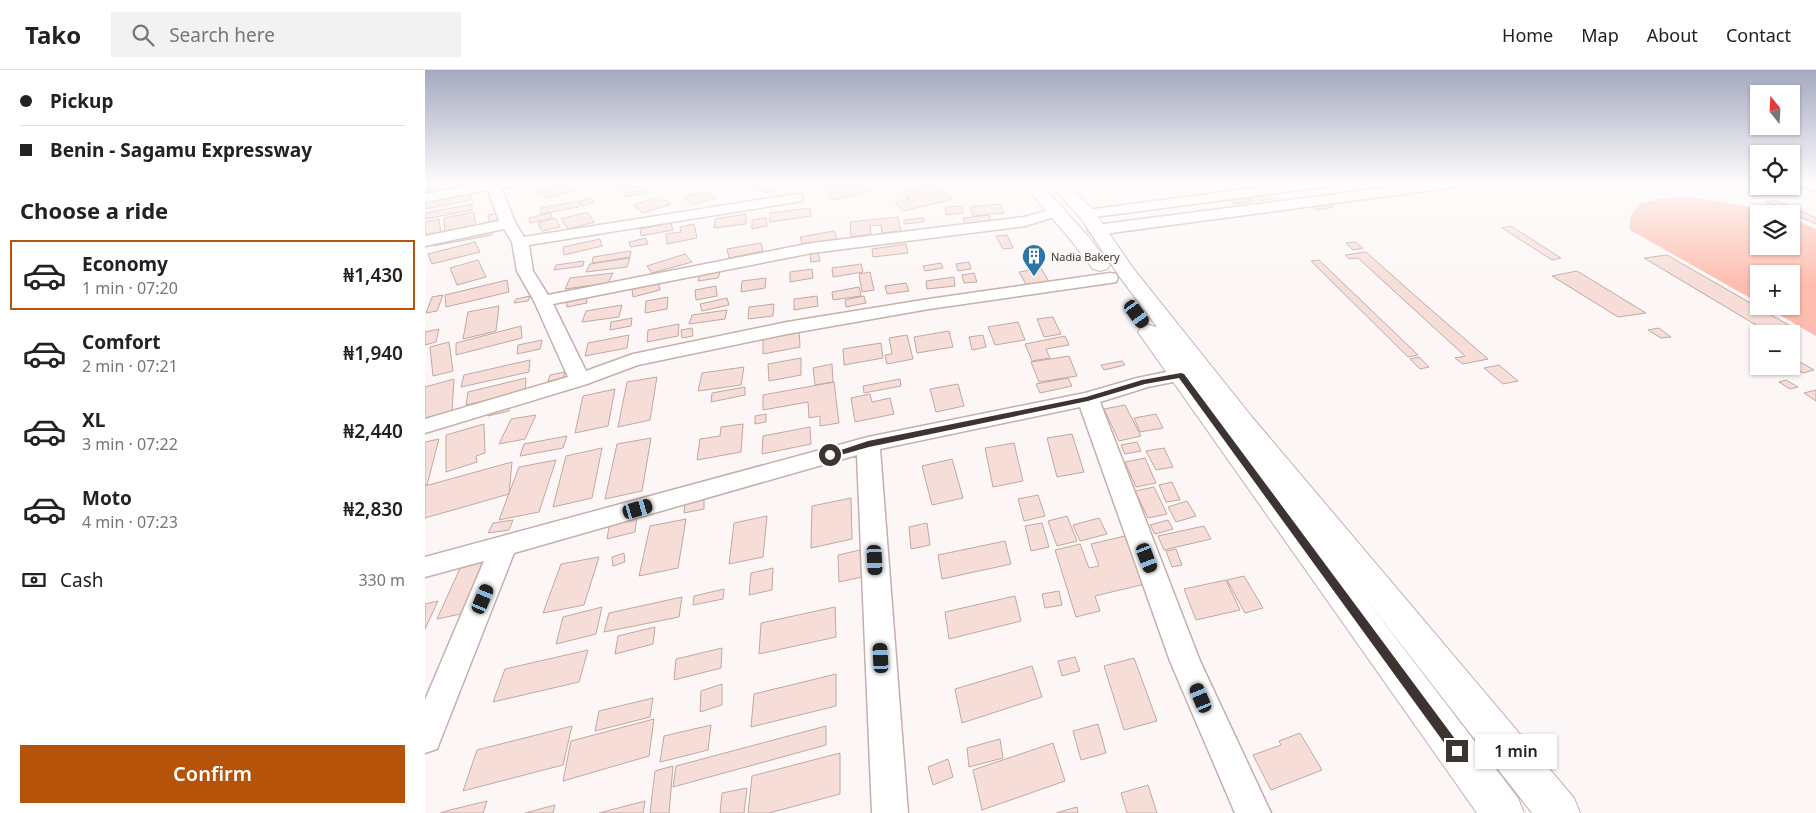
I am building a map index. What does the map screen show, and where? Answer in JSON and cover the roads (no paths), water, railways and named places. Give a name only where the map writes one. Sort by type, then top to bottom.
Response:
[{"type":"highway","points":[[1061,217],[1110,278],[1503,813]]},
{"type":"highway","points":[[1086,217],[1126,272],[1243,423],[1559,813]]},
{"type":"street","points":[[505,217],[520,242],[525,271],[543,301],[580,380]]},
{"type":"street","points":[[520,242],[679,217]]},
{"type":"street","points":[[543,301],[812,248],[1025,221],[1040,217]]},
{"type":"street","points":[[1091,222],[1111,217]]},
{"type":"street","points":[[1162,217],[1166,221]]},
{"type":"street","points":[[1091,222],[1166,221],[1197,217]]},
{"type":"street","points":[[425,241],[508,224]]},
{"type":"street","points":[[425,426],[580,380],[633,360],[787,328],[929,304],[1110,278]]},
{"type":"street","points":[[425,567],[868,444],[1088,399],[1144,382],[1181,375]]},
{"type":"street","points":[[1088,399],[1187,664],[1229,766],[1253,813]]},
{"type":"street","points":[[868,444],[890,813]]},
{"type":"street","points":[[425,738],[504,546]]},
{"type":"place","name":"Nadia Bakery","points":[[1034,277]]}]
